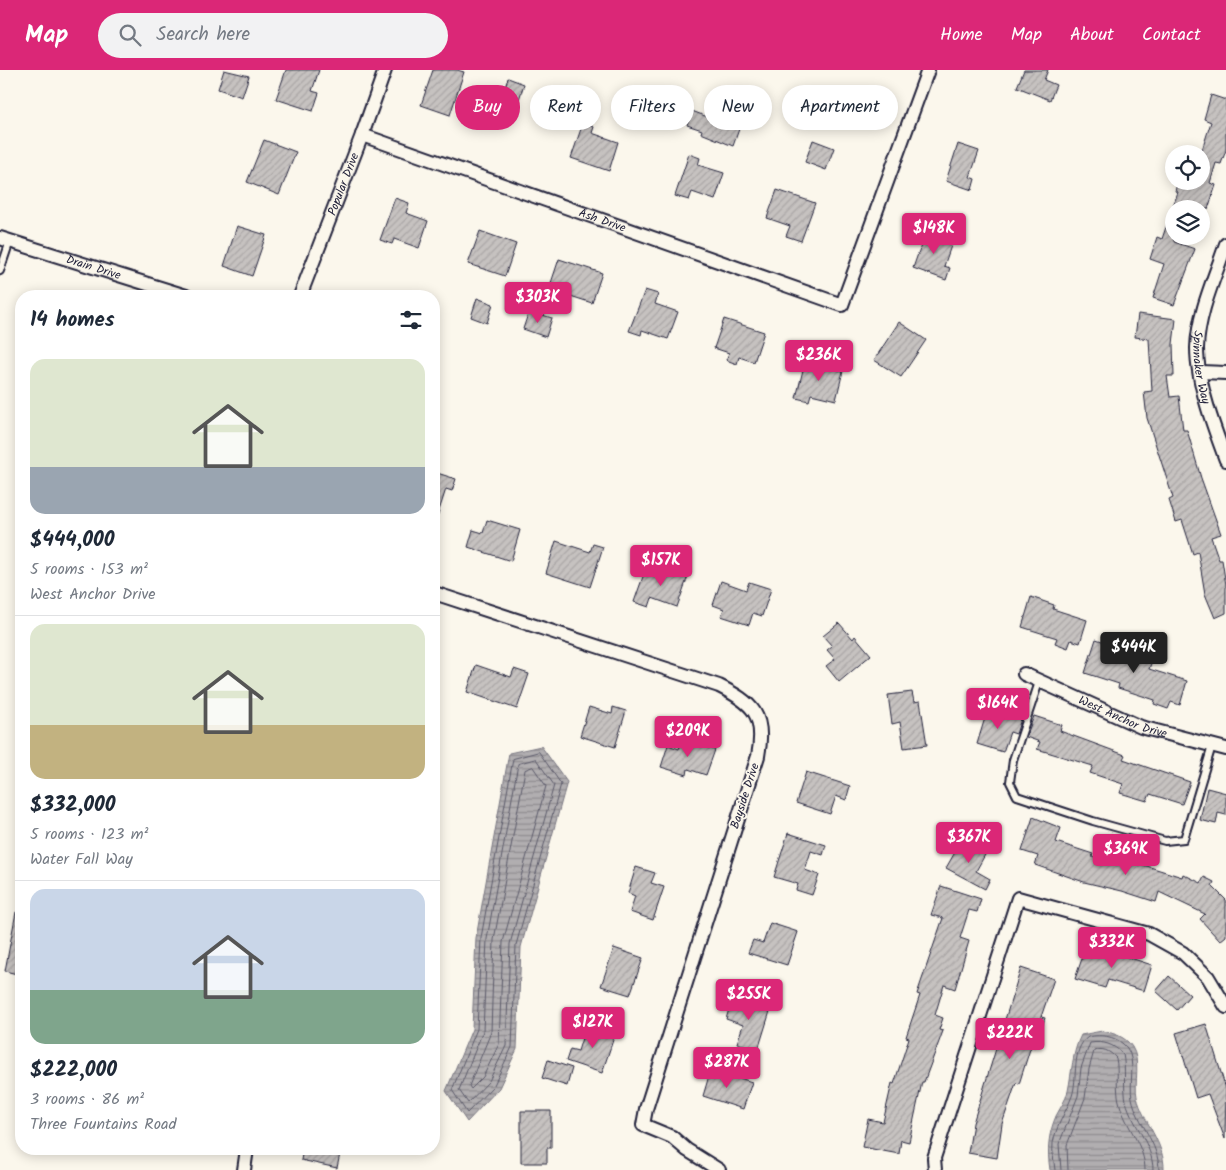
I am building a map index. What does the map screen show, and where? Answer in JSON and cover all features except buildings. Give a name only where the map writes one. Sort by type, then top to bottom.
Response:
[{"type":"street","name":"Popular Drive","points":[[302,290],[385,70]]},
{"type":"street","name":"Ash Drive","points":[[362,135],[842,306],[928,70]]},
{"type":"street","name":"Drain Drive","points":[[5,240],[167,290]]},
{"type":"street","name":"Spinnaker Way","points":[[1226,244],[1222,270],[1200,326],[1197,348],[1207,408],[1226,460]]},
{"type":"street","points":[[1201,372],[1226,374]]},
{"type":"street","name":"Bayside Drive","points":[[440,595],[718,686],[742,698],[757,714],[762,735],[758,756],[646,1109],[644,1125],[672,1137],[687,1150],[719,1170]]},
{"type":"street","name":"West Anchor Drive","points":[[1024,674],[1141,727],[1226,749]]},
{"type":"street","points":[[935,1170],[934,1158],[1018,898],[1149,934],[1183,953],[1208,977],[1226,1007]]},
{"type":"street","points":[[244,1170],[246,1155]]},
{"type":"lane","points":[[0,270],[5,240]]},
{"type":"lane","points":[[1040,682],[1013,760],[1010,782],[1017,796],[1093,821],[1165,841],[1184,839],[1212,746]]},
{"type":"water","points":[[541,746],[567,782],[521,947],[517,1049],[499,1088],[467,1122],[446,1091],[472,1029],[476,938],[509,753]]},
{"type":"water","points":[[1102,1031],[1123,1038],[1135,1053],[1137,1097],[1161,1151],[1164,1170],[1050,1170],[1048,1149],[1050,1136],[1053,1123],[1067,1094],[1078,1042],[1081,1035]]}]
